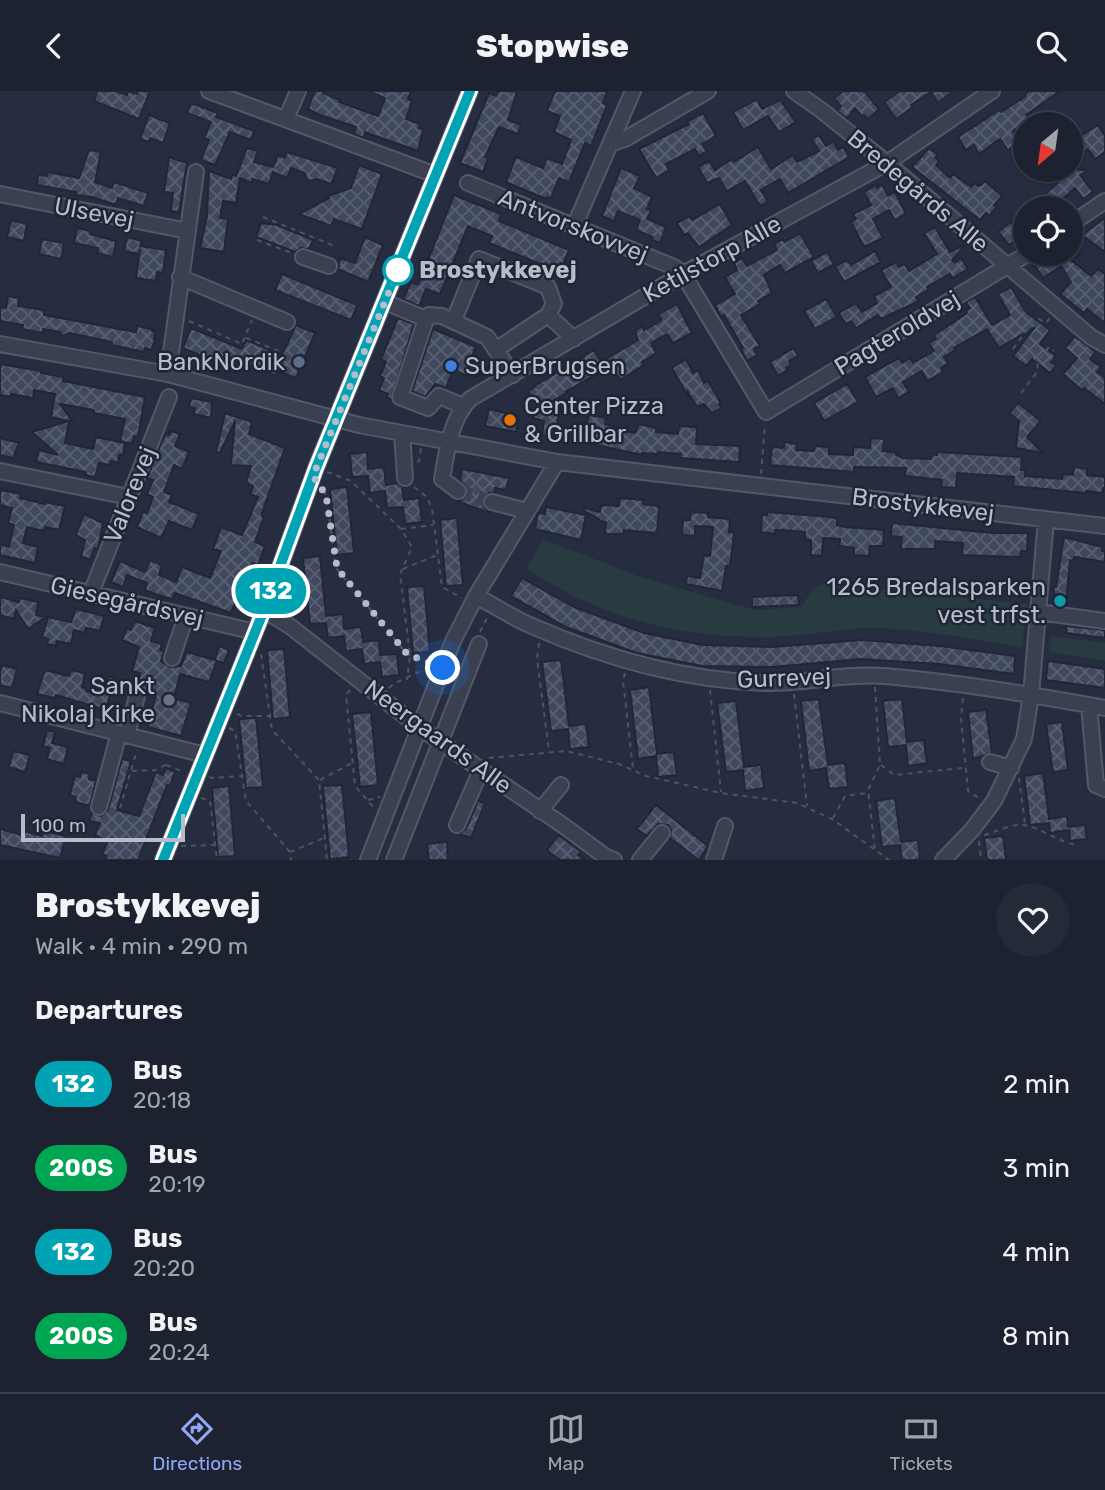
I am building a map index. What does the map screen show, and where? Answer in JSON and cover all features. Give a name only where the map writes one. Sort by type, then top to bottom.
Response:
[{"type":"street","points":[[209,91],[436,175]]},
{"type":"street","points":[[286,119],[298,91]]},
{"type":"street","points":[[163,860],[264,610],[315,472],[470,91]]},
{"type":"street","points":[[575,227],[633,91]]},
{"type":"street","points":[[612,143],[625,139],[708,91]]},
{"type":"street","name":"Bredegårds Alle","points":[[794,91],[887,163],[1057,309],[1105,345]]},
{"type":"street","name":"Ketilstorp Alle","points":[[463,407],[470,399],[682,274],[887,163],[992,91]]},
{"type":"street","points":[[168,374],[196,172]]},
{"type":"street","name":"Antvorskovvej","points":[[468,183],[674,267],[682,274]]},
{"type":"street","name":"Ulsevej","points":[[0,194],[188,231]]},
{"type":"street","points":[[1083,216],[1105,201]]},
{"type":"street","points":[[303,257],[329,266]]},
{"type":"street","points":[[454,320],[479,259],[548,287],[554,304],[548,315],[497,349]]},
{"type":"street","name":"Pagteroldvej","points":[[766,412],[1013,264]]},
{"type":"street","points":[[682,274],[766,412]]},
{"type":"street","points":[[180,277],[287,322]]},
{"type":"street","points":[[385,302],[426,319]]},
{"type":"street","points":[[458,491],[442,479],[449,442],[463,407],[439,396],[428,408],[400,397],[429,314],[454,320],[487,337],[513,375]]},
{"type":"street","points":[[548,315],[574,339]]},
{"type":"street","name":"Brostykkevej","points":[[0,344],[168,374],[337,419],[557,462],[1105,526]]},
{"type":"street","name":"Valorevej","points":[[91,593],[169,397]]},
{"type":"street","points":[[402,433],[408,482]]},
{"type":"street","points":[[368,860],[453,641],[474,599],[557,462]]},
{"type":"street","points":[[0,471],[129,497]]},
{"type":"street","points":[[492,502],[527,511]]},
{"type":"street","points":[[943,860],[972,830],[990,806],[1024,739],[1031,695],[1046,519]]},
{"type":"street","name":"Giesegårdsvej","points":[[0,572],[255,632]]},
{"type":"street","name":"Gurrevej","points":[[474,599],[494,605],[543,630],[627,661],[677,674],[771,683],[876,676],[1031,695],[1105,708]]},
{"type":"street","name":"Neergaards Alle","points":[[264,610],[291,627],[420,728],[614,860]]},
{"type":"street","points":[[1038,612],[1105,621]]},
{"type":"street","points":[[172,658],[186,616]]},
{"type":"street","points":[[394,860],[479,643]]},
{"type":"street","points":[[99,807],[129,736],[138,692]]},
{"type":"street","points":[[0,703],[205,755]]},
{"type":"street","points":[[1089,705],[1097,785],[1105,789]]},
{"type":"street","points":[[990,762],[1010,768]]},
{"type":"street","points":[[457,825],[481,770]]},
{"type":"street","points":[[540,810],[561,785]]},
{"type":"street","points":[[714,860],[725,826]]},
{"type":"street","points":[[640,860],[662,833]]},
{"type":"path","points":[[263,217],[337,247]]},
{"type":"path","points":[[257,240],[303,257]]},
{"type":"path","points":[[175,318],[182,318],[242,344],[257,309]]},
{"type":"path","points":[[1013,349],[1034,320],[1040,319],[1046,323],[1057,309]]},
{"type":"path","points":[[245,337],[281,352]]},
{"type":"path","points":[[1021,393],[1037,372],[1038,361],[1049,347],[1054,351]]},
{"type":"path","points":[[760,486],[766,412]]},
{"type":"path","points":[[409,463],[419,461],[423,437]]},
{"type":"path","points":[[315,472],[351,481],[401,529],[412,547],[400,573],[410,656],[407,680]]},
{"type":"path","points":[[315,472],[326,495],[337,568],[407,654],[433,664],[407,680],[392,684],[381,697]]},
{"type":"path","points":[[408,482],[427,497],[432,509],[442,587],[474,599]]},
{"type":"path","points":[[401,529],[434,525]]},
{"type":"path","points":[[402,570],[438,555]]},
{"type":"path","points":[[479,643],[477,638],[494,605]]},
{"type":"path","points":[[543,630],[537,659],[549,753]]},
{"type":"path","points":[[249,648],[263,655],[272,730],[319,780],[327,860]]},
{"type":"path","points":[[627,661],[623,681],[633,770]]},
{"type":"path","points":[[876,676],[880,765],[868,792],[876,851]]},
{"type":"path","points":[[710,678],[710,701],[721,793]]},
{"type":"path","points":[[358,679],[346,695],[355,786],[384,819]]},
{"type":"path","points":[[792,681],[807,807]]},
{"type":"path","points":[[964,686],[961,718],[968,791],[990,806]]},
{"type":"path","points":[[225,708],[242,716],[270,716]]},
{"type":"path","points":[[219,723],[235,731],[246,801],[290,852],[291,860]]},
{"type":"path","points":[[120,807],[131,771],[129,736]]},
{"type":"path","points":[[467,761],[566,751],[601,759],[646,776],[721,793],[797,803],[832,819],[889,860]]},
{"type":"path","points":[[319,780],[352,764]]},
{"type":"path","points":[[131,771],[156,770],[165,765],[213,778],[242,776]]},
{"type":"path","points":[[880,765],[894,775],[965,768]]},
{"type":"path","points":[[1010,768],[1019,774],[1025,825]]},
{"type":"path","points":[[832,819],[845,796],[868,792]]},
{"type":"path","points":[[190,793],[210,801],[217,860]]},
{"type":"path","points":[[981,860],[978,836],[1005,827],[1025,825],[1062,843],[1076,845]]},
{"type":"path","points":[[290,852],[324,837]]},
{"type":"path","points":[[170,841],[184,847],[215,845]]},
{"type":"shaded area","points":[[543,539],[635,575],[758,610],[801,607],[813,589],[822,584],[1028,604],[1022,647],[892,629],[862,628],[752,637],[711,635],[651,624],[589,603],[526,569]]},
{"type":"shaded area","points":[[1051,636],[1105,643],[1105,661],[1050,652]]},
{"type":"building","points":[[97,91],[115,91],[127,95],[128,91],[137,94],[138,91],[150,91],[139,119],[94,101]]},
{"type":"building","points":[[315,91],[324,91],[323,93],[340,100],[339,102],[378,116],[385,98],[368,91],[411,91],[408,99],[412,101],[406,119],[420,124],[419,128],[423,129],[418,151],[365,132],[364,138],[354,134],[356,127],[308,109]]},
{"type":"building","points":[[498,91],[517,91],[508,120],[521,125],[518,134],[499,127],[485,157],[488,158],[483,172],[460,163],[489,93],[496,96]]},
{"type":"building","points":[[555,91],[607,91],[603,103],[607,105],[591,146],[585,143],[569,182],[559,178],[551,198],[546,199],[506,182],[516,157],[543,168],[547,158],[562,164],[571,140],[554,132],[560,116],[547,111]]},
{"type":"building","points":[[843,91],[864,91],[879,109],[868,119],[855,108],[847,118],[837,111],[841,106],[834,98]]},
{"type":"building","points":[[900,91],[953,91],[938,103],[931,92],[896,119],[884,102]]},
{"type":"building","points":[[1029,91],[1060,91],[1030,112],[1013,112],[1013,147],[1008,150],[1000,139],[979,154],[974,145],[966,150],[958,137],[1026,96]]},
{"type":"building","points":[[757,99],[762,109],[780,100],[796,122],[779,132],[768,116],[743,130],[733,112]]},
{"type":"building","points":[[191,103],[218,113],[216,117],[254,131],[251,140],[230,132],[215,165],[201,160],[209,140],[204,138],[211,122],[187,113]]},
{"type":"building","points":[[703,113],[716,136],[702,144],[707,151],[699,156],[695,149],[666,164],[669,170],[656,178],[639,149],[689,124],[687,122]]},
{"type":"building","points":[[149,115],[170,123],[163,143],[150,138],[149,142],[140,139]]},
{"type":"building","points":[[1098,125],[1105,136],[1105,152],[1095,159],[1088,149],[1083,152],[1083,134]]},
{"type":"building","points":[[819,135],[826,146],[833,141],[838,150],[843,147],[849,157],[788,193],[780,179],[761,190],[768,202],[760,206],[745,181],[727,191],[719,178],[707,183],[698,167],[709,161],[715,170],[758,147],[771,169],[793,155],[797,162],[819,151],[812,139]]},
{"type":"building","points":[[247,148],[258,151],[254,162],[273,167],[278,155],[285,158],[287,152],[338,168],[331,184],[317,179],[307,180],[305,173],[291,168],[287,178],[273,172],[269,184],[253,179],[252,183],[240,178],[236,203],[223,201],[220,218],[228,219],[224,252],[200,248],[207,216],[209,171],[231,179],[232,174],[236,176]]},
{"type":"building","points":[[929,148],[938,155],[935,158],[939,161],[936,165],[950,178],[953,174],[971,187],[975,183],[981,185],[985,181],[1002,196],[989,216],[986,213],[980,220],[912,167]]},
{"type":"building","points":[[89,150],[101,152],[95,182],[112,188],[114,182],[148,193],[144,206],[118,198],[116,205],[76,195],[76,192],[37,185],[38,175],[47,176],[48,172],[79,178]]},
{"type":"building","points":[[169,157],[187,163],[179,212],[171,211],[173,193],[164,192]]},
{"type":"building","points":[[359,165],[382,174],[362,229],[334,219],[331,226],[299,214],[329,198],[328,196],[351,188]]},
{"type":"building","points":[[621,168],[640,176],[634,188],[652,197],[647,209],[651,210],[647,219],[666,227],[660,243],[636,230],[640,220],[618,211],[614,221],[602,216]]},
{"type":"building","points":[[1083,179],[1093,192],[1083,199],[1075,188],[1066,196],[1043,196],[1059,182],[1083,182]]},
{"type":"building","points":[[876,185],[877,188],[882,185],[888,196],[895,192],[906,214],[895,220],[889,210],[873,219],[883,238],[864,247],[851,222],[856,219],[853,214],[871,205],[864,192]]},
{"type":"building","points":[[454,195],[501,214],[499,221],[569,250],[560,272],[489,243],[492,236],[468,226],[440,294],[426,289],[419,306],[403,299],[411,282],[418,285]]},
{"type":"building","points":[[720,204],[732,225],[699,247],[688,233],[684,235],[677,223],[690,216],[692,220]]},
{"type":"building","points":[[1105,218],[1105,252],[1083,236]]},
{"type":"building","points":[[11,220],[27,224],[24,241],[7,237]]},
{"type":"building","points":[[1011,222],[1013,242],[1009,245],[998,232]]},
{"type":"building","points":[[261,223],[277,225],[313,240],[309,249],[301,248],[295,252],[256,237]]},
{"type":"building","points":[[935,227],[950,252],[966,244],[952,260],[955,263],[961,258],[968,269],[952,278],[950,274],[927,287],[928,290],[916,297],[919,301],[881,319],[878,315],[856,328],[851,321],[846,324],[839,313],[856,303],[862,312],[877,303],[874,296],[891,287],[881,270],[896,262],[899,267],[905,264],[909,271],[937,254],[924,233]]},
{"type":"building","points":[[77,228],[116,241],[113,257],[97,253],[98,248],[74,243]]},
{"type":"building","points":[[800,233],[814,257],[785,273],[780,265],[764,275],[772,293],[741,315],[760,346],[754,349],[757,355],[747,361],[741,349],[743,348],[715,305],[735,294],[725,277],[737,270],[734,263],[742,258],[747,266],[777,250],[774,244],[783,239],[785,242]]},
{"type":"building","points":[[127,237],[142,241],[140,246],[166,250],[163,273],[157,272],[156,281],[136,278],[140,249],[139,254],[124,251]]},
{"type":"building","points":[[365,237],[383,245],[368,282],[338,269],[340,258],[355,263]]},
{"type":"building","points":[[42,239],[64,243],[61,259],[39,254]]},
{"type":"building","points":[[875,251],[881,262],[844,282],[835,266],[847,260],[851,265]]},
{"type":"building","points":[[827,252],[834,264],[818,273],[811,261]]},
{"type":"building","points":[[1035,266],[1061,266],[1043,278]]},
{"type":"building","points":[[1061,266],[1078,266],[1091,276],[1098,269],[1105,274],[1105,323],[1087,309],[1084,313],[1060,294],[1071,282]]},
{"type":"building","points":[[282,274],[357,305],[351,320],[275,290]]},
{"type":"building","points":[[1011,287],[1026,312],[1050,330],[1040,344],[1056,356],[1051,362],[1056,365],[1050,373],[1032,359],[1026,366],[1013,356],[1035,327],[999,348],[987,329],[944,357],[948,363],[941,368],[943,372],[927,381],[922,371],[903,382],[909,392],[898,398],[893,388],[876,397],[865,377],[899,358],[902,363],[910,358],[913,363],[934,351],[929,343],[936,339],[934,335],[967,313],[966,310],[970,308],[966,302],[975,297],[992,325],[1010,315],[998,294]]},
{"type":"building","points":[[8,296],[19,298],[18,306],[44,310],[44,315],[136,332],[137,326],[152,329],[155,332],[154,342],[151,350],[145,348],[144,352],[70,333],[62,336],[60,332],[43,329],[43,333],[22,329],[23,325],[0,321],[0,307],[6,308]]},
{"type":"building","points":[[826,299],[837,317],[815,329],[804,311]]},
{"type":"building","points":[[677,304],[692,333],[673,343],[667,334],[651,343],[656,353],[642,362],[644,365],[620,380],[612,366],[539,409],[528,391],[534,386],[563,369],[566,375],[581,367],[578,360],[594,350],[601,362],[638,340],[635,331],[642,326],[644,330],[662,320],[658,314]]},
{"type":"building","points":[[398,318],[414,324],[391,399],[387,398],[388,394],[379,390],[384,378],[380,376],[386,362],[381,359]]},
{"type":"building","points":[[296,325],[315,333],[296,378],[278,371],[276,376],[232,358],[228,367],[183,348],[191,328],[242,349],[246,340],[282,355]]},
{"type":"building","name":"SuperBrugsen","points":[[433,329],[476,347],[472,356],[489,363],[485,372],[473,378],[453,370],[446,388],[435,384],[425,397],[412,391]]},
{"type":"building","points":[[1075,336],[1096,352],[1090,359],[1101,367],[1097,372],[1105,378],[1105,404],[1063,374],[1077,358],[1065,348]]},
{"type":"building","points":[[794,348],[798,356],[789,361],[791,365],[778,376],[770,362]]},
{"type":"building","points":[[686,359],[693,373],[698,370],[704,383],[708,381],[721,403],[721,408],[712,413],[704,404],[697,407],[688,392],[688,396],[672,368]]},
{"type":"building","points":[[0,364],[41,371],[63,377],[63,381],[145,397],[138,437],[134,436],[132,444],[120,441],[125,419],[94,413],[94,410],[60,404],[73,422],[51,417],[55,394],[34,390],[33,398],[0,395]]},
{"type":"building","points":[[847,384],[858,402],[824,421],[814,403]]},
{"type":"building","points":[[191,398],[212,402],[211,418],[194,414],[195,408],[189,407]]},
{"type":"building","points":[[1018,403],[1041,421],[1027,437],[1043,453],[1016,448],[1019,421],[1009,413]]},
{"type":"building","points":[[561,406],[554,437],[542,435],[544,421],[533,418],[534,411]]},
{"type":"building","points":[[489,409],[519,416],[516,432],[485,426]]},
{"type":"building","points":[[225,413],[252,422],[249,434],[285,448],[262,513],[264,517],[255,542],[265,546],[258,565],[253,563],[248,570],[231,613],[175,593],[172,599],[158,595],[145,590],[147,583],[127,575],[123,587],[111,582],[120,561],[145,572],[150,560],[162,565],[159,575],[176,582],[182,567],[210,578],[221,551],[213,549],[221,527],[242,535],[258,497],[250,494],[253,486],[246,483],[251,466],[231,465],[235,421],[220,453],[216,452]]},
{"type":"building","points":[[589,415],[606,418],[605,424],[635,433],[639,424],[656,428],[656,432],[678,434],[679,426],[697,427],[696,444],[740,446],[739,462],[680,458],[681,454],[658,452],[642,455],[592,444],[596,428],[586,424]]},
{"type":"building","points":[[69,421],[65,443],[93,449],[96,437],[125,443],[118,463],[99,463],[95,477],[85,475],[86,472],[36,462],[39,450],[58,455],[32,432]]},
{"type":"building","points":[[171,431],[180,434],[175,446],[189,452],[182,469],[174,465],[164,492],[172,495],[169,502],[199,514],[192,530],[169,521],[161,538],[137,527],[143,512],[147,513],[153,497],[147,494],[153,480],[147,478],[162,441]]},
{"type":"building","points":[[0,438],[19,443],[13,458],[0,455]]},
{"type":"building","points":[[871,438],[884,439],[883,451],[897,453],[896,455],[903,458],[931,459],[932,454],[937,455],[937,452],[1022,457],[1021,470],[1025,470],[1025,476],[1062,479],[1063,474],[1073,475],[1074,467],[1087,469],[1087,475],[1105,477],[1105,488],[1102,493],[1086,493],[1013,486],[1014,477],[957,473],[956,488],[941,487],[942,480],[905,476],[906,468],[854,467],[854,472],[770,465],[772,447],[784,448],[784,442],[797,444],[796,450],[814,451],[815,446],[829,447],[829,454],[853,455],[853,447],[870,448]]},
{"type":"building","points":[[367,452],[368,469],[384,467],[386,485],[397,483],[402,487],[404,500],[419,498],[422,522],[405,524],[403,507],[387,508],[385,491],[370,493],[368,476],[352,477],[350,454]]},
{"type":"building","points":[[462,469],[509,478],[506,490],[495,488],[494,493],[489,493],[483,499],[483,505],[490,513],[456,501],[462,500],[467,493],[460,480]]},
{"type":"building","points":[[347,487],[354,553],[337,555],[330,489]]},
{"type":"building","points":[[0,490],[21,494],[20,498],[65,506],[59,530],[45,527],[44,531],[27,527],[23,543],[38,547],[35,563],[0,555],[0,544],[9,547],[14,525],[8,523],[12,508],[0,505]]},
{"type":"building","points":[[620,498],[643,500],[643,504],[659,506],[657,533],[624,530],[623,534],[605,534],[606,522],[599,521],[583,510],[584,508],[600,512],[601,505],[619,506]]},
{"type":"building","points":[[546,507],[586,515],[581,540],[535,529],[538,513],[545,514]]},
{"type":"building","points":[[691,512],[730,519],[729,532],[734,532],[733,542],[730,566],[726,566],[722,591],[686,584],[687,576],[700,578],[704,555],[710,556],[713,527],[695,526],[695,536],[682,535],[683,520],[690,520]]},
{"type":"building","points":[[767,512],[831,517],[837,519],[837,525],[844,527],[884,530],[883,546],[870,546],[869,556],[854,555],[854,548],[839,546],[840,539],[823,538],[822,556],[811,555],[811,540],[805,539],[805,532],[761,532],[762,515],[767,515]]},
{"type":"building","points":[[84,514],[103,523],[98,549],[94,548],[91,559],[81,557],[85,540],[76,535]]},
{"type":"building","points":[[457,518],[463,585],[446,586],[440,520]]},
{"type":"building","points":[[892,523],[993,533],[1028,533],[1027,551],[1021,551],[1020,557],[962,555],[963,543],[935,541],[935,549],[901,549],[902,537],[891,536]]},
{"type":"building","points":[[1064,537],[1102,547],[1102,551],[1105,551],[1105,562],[1074,557],[1073,561],[1070,560],[1066,603],[1057,605],[1053,587],[1056,587]]},
{"type":"building","points":[[320,556],[326,616],[343,614],[344,629],[361,627],[363,642],[379,640],[380,655],[397,654],[399,675],[382,677],[380,662],[364,664],[362,649],[346,651],[344,636],[328,638],[326,623],[310,624],[303,558]]},
{"type":"building","points":[[522,578],[574,607],[644,633],[703,645],[772,647],[862,640],[940,646],[1015,656],[1014,674],[939,664],[860,659],[772,667],[702,666],[637,653],[566,627],[511,596]]},
{"type":"building","points":[[424,586],[430,652],[413,653],[407,587]]},
{"type":"building","points":[[798,595],[799,605],[752,607],[752,597]]},
{"type":"building","points":[[0,597],[19,602],[20,598],[38,602],[36,615],[46,617],[28,629],[16,610],[14,619],[0,615]]},
{"type":"building","points":[[76,609],[104,616],[100,631],[86,628],[85,633],[74,630],[71,644],[57,641],[56,646],[47,644],[48,639],[42,637],[48,617],[71,622]]},
{"type":"building","points":[[135,621],[155,628],[151,641],[162,644],[160,650],[164,651],[161,661],[170,667],[181,666],[187,652],[215,660],[219,646],[229,650],[224,663],[217,661],[209,682],[180,674],[174,698],[191,703],[181,736],[148,727],[156,694],[147,692],[144,685],[138,683],[140,673],[132,671],[139,647],[122,640],[127,628],[131,630]]},
{"type":"building","points":[[1066,626],[1105,630],[1105,638],[1066,633]]},
{"type":"building","points":[[284,649],[290,717],[273,719],[267,650]]},
{"type":"building","points":[[561,660],[569,726],[586,724],[589,747],[570,749],[568,729],[551,731],[542,662]]},
{"type":"building","points":[[1048,661],[1105,669],[1105,688],[1046,680]]},
{"type":"building","points":[[3,665],[17,669],[12,688],[0,685],[0,670]]},
{"type":"building","points":[[45,670],[69,676],[71,670],[85,673],[82,687],[86,691],[101,695],[108,676],[114,678],[106,710],[56,695],[55,698],[37,694]]},
{"type":"building","points":[[649,687],[657,754],[674,752],[677,775],[658,777],[656,756],[638,759],[630,690]]},
{"type":"building","points":[[819,699],[828,765],[845,763],[848,787],[829,789],[826,768],[809,771],[801,701]]},
{"type":"building","points":[[902,699],[907,742],[924,740],[927,763],[908,766],[906,745],[888,747],[883,701]]},
{"type":"building","points":[[736,701],[744,767],[761,765],[764,788],[745,791],[743,770],[726,772],[717,703]]},
{"type":"building","points":[[986,710],[992,753],[973,759],[968,712]]},
{"type":"building","points":[[371,712],[378,785],[360,787],[352,714]]},
{"type":"building","points":[[256,718],[263,787],[246,788],[239,719]]},
{"type":"building","points":[[1062,722],[1068,770],[1053,772],[1046,724]]},
{"type":"building","points":[[47,730],[55,732],[52,743],[68,747],[64,764],[47,759],[50,748],[43,746]]},
{"type":"building","points":[[13,751],[30,755],[25,772],[9,767]]},
{"type":"building","points":[[122,759],[131,761],[117,810],[139,816],[156,772],[163,775],[166,768],[175,772],[170,786],[167,785],[138,860],[105,860],[107,856],[102,854],[108,841],[95,835],[100,823],[89,821],[92,813],[101,816],[108,810]]},
{"type":"building","points":[[82,772],[90,774],[89,779],[96,781],[90,806],[75,802],[76,797],[70,795],[75,775],[80,777]]},
{"type":"building","points":[[1043,773],[1049,819],[1067,816],[1068,827],[1085,825],[1087,839],[1070,841],[1069,830],[1050,833],[1049,823],[1030,825],[1024,776]]},
{"type":"building","points":[[342,785],[349,857],[330,859],[323,786]]},
{"type":"building","points":[[229,786],[235,856],[218,857],[212,788]]},
{"type":"building","points":[[895,798],[901,842],[918,840],[920,860],[902,860],[900,845],[882,847],[876,801]]},
{"type":"building","points":[[478,801],[485,803],[471,838],[460,834],[466,829]]},
{"type":"building","points":[[656,805],[708,846],[699,860],[670,838],[671,830],[668,825],[658,824],[647,836],[637,829]]},
{"type":"building","points":[[0,829],[22,835],[24,831],[42,836],[44,831],[66,836],[60,858],[0,845]]},
{"type":"building","points":[[559,835],[581,852],[578,855],[585,860],[560,860],[547,850]]},
{"type":"building","points":[[1003,836],[1006,860],[987,860],[984,838]]},
{"type":"building","points":[[447,842],[448,860],[429,860],[427,844]]},
{"type":"tunnel","points":[[458,491],[492,502]]},
{"type":"bus line","name":"132","points":[[163,860],[264,610],[316,468],[470,91]]},
{"type":"place","name":"Brostykkevej","points":[[398,270]]},
{"type":"place","name":"BankNordik","points":[[299,362]]},
{"type":"place","name":"SuperBrugsen","points":[[451,366]]},
{"type":"place","name":"Center Pizza & Grillbar","points":[[510,420]]},
{"type":"place","name":"1265 Bredalsparken vest trfst.","points":[[1060,601]]},
{"type":"place","name":"Sankt Nikolaj Kirke","points":[[169,700]]},
{"type":"route","points":[[398,270],[313,476],[326,495],[337,568],[407,654],[443,668]]}]
